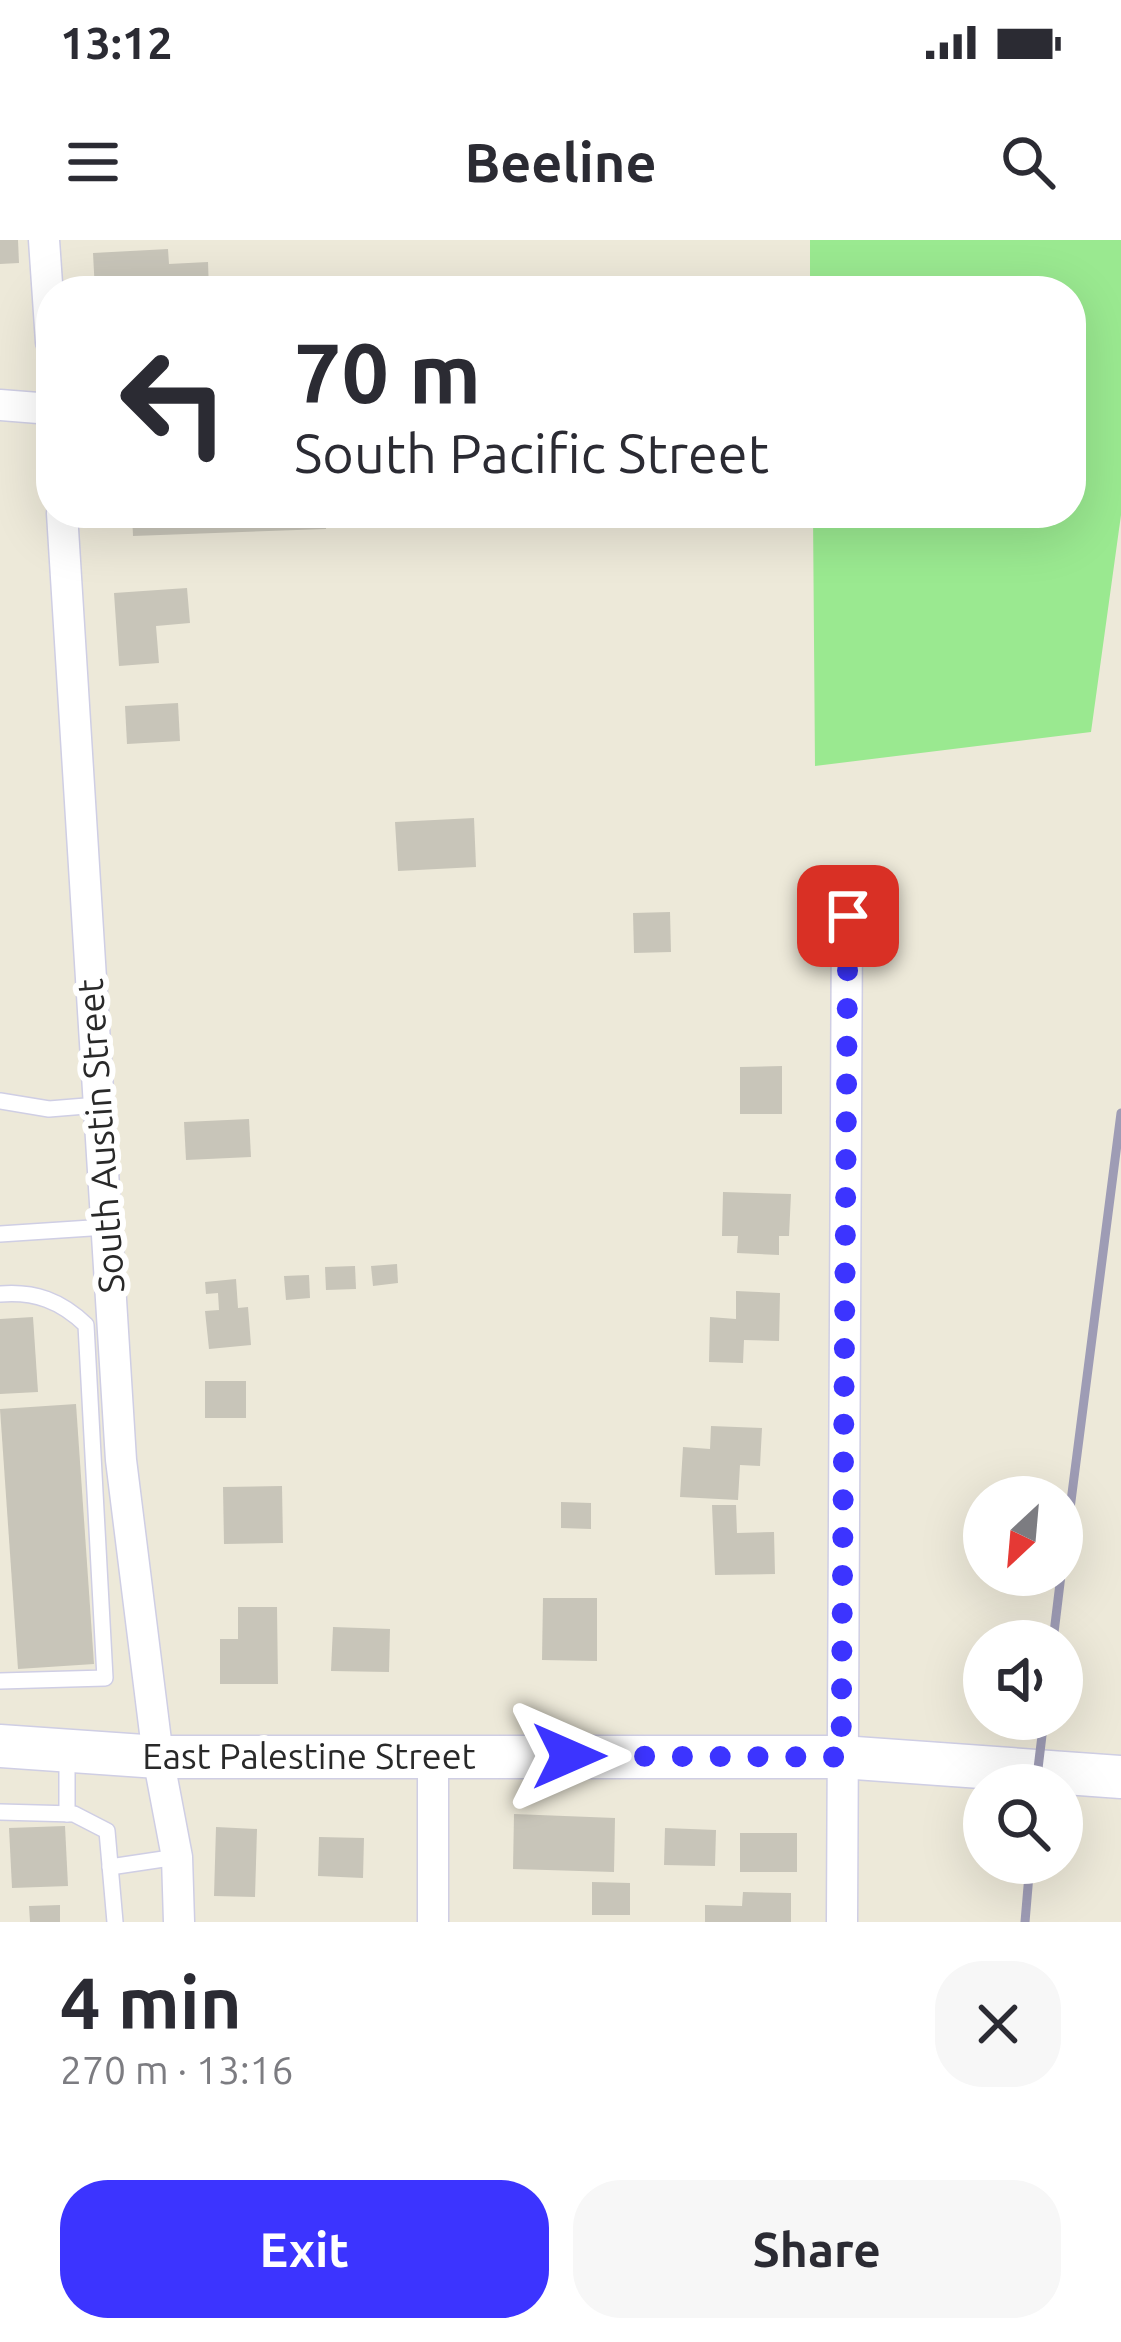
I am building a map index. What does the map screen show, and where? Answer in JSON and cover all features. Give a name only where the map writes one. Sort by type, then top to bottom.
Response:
[{"type":"street","points":[[44,240],[46,276]]},
{"type":"street","points":[[0,405],[36,408]]},
{"type":"street","name":"South Austin Street","points":[[63,528],[121,1460],[158,1757],[176,1857],[179,1922]]},
{"type":"street","points":[[842,1922],[848,916]]},
{"type":"street","name":"East Palestine Street","points":[[0,1746],[158,1757],[841,1757],[1121,1777]]},
{"type":"street","points":[[433,1756],[434,1922]]},
{"type":"lane","points":[[0,1101],[49,1109],[98,1105]]},
{"type":"lane","points":[[0,1234],[106,1227]]},
{"type":"lane","points":[[0,1294],[56,1301],[86,1325],[105,1678],[0,1681]]},
{"type":"lane","points":[[67,1750],[67,1814]]},
{"type":"lane","points":[[0,1812],[67,1814],[107,1832],[115,1922]]},
{"type":"lane","points":[[110,1867],[176,1857]]},
{"type":"green space","points":[[810,240],[1121,240],[1121,515],[1091,732],[815,766],[813,528],[1086,528],[1086,276],[810,276]]},
{"type":"building","points":[[0,240],[18,240],[19,263],[0,264]]},
{"type":"building","points":[[168,249],[169,264],[208,262],[208,276],[94,276],[93,253]]},
{"type":"building","points":[[133,528],[326,529],[133,536]]},
{"type":"building","points":[[187,588],[190,623],[156,626],[159,663],[119,666],[114,593]]},
{"type":"building","points":[[178,703],[180,741],[127,744],[125,706]]},
{"type":"building","points":[[474,818],[476,867],[398,871],[395,822]]},
{"type":"building","points":[[670,912],[671,952],[634,953],[633,913]]},
{"type":"building","points":[[782,1066],[782,1114],[740,1114],[740,1067]]},
{"type":"building","points":[[249,1119],[251,1157],[186,1160],[184,1122]]},
{"type":"building","points":[[723,1192],[791,1194],[789,1236],[779,1236],[779,1255],[737,1253],[738,1236],[722,1236]]},
{"type":"building","points":[[397,1264],[398,1283],[373,1286],[371,1266]]},
{"type":"building","points":[[355,1266],[356,1289],[326,1290],[325,1267]]},
{"type":"building","points":[[309,1275],[310,1298],[286,1300],[284,1276]]},
{"type":"building","points":[[236,1279],[238,1308],[248,1307],[251,1345],[209,1349],[205,1311],[219,1310],[218,1293],[206,1294],[205,1282]]},
{"type":"building","points":[[736,1291],[780,1293],[779,1341],[744,1340],[743,1363],[709,1362],[710,1317],[736,1319]]},
{"type":"building","points":[[33,1317],[38,1392],[0,1394],[0,1319]]},
{"type":"building","points":[[205,1381],[246,1381],[246,1418],[205,1418]]},
{"type":"building","points":[[76,1404],[94,1664],[18,1669],[0,1409]]},
{"type":"building","points":[[711,1426],[762,1428],[760,1466],[740,1465],[738,1500],[680,1497],[683,1447],[710,1449]]},
{"type":"building","points":[[282,1486],[283,1543],[224,1544],[223,1487]]},
{"type":"building","points":[[561,1502],[591,1503],[591,1529],[561,1528]]},
{"type":"building","points":[[712,1505],[736,1505],[737,1533],[774,1532],[775,1574],[715,1575]]},
{"type":"building","points":[[543,1598],[597,1598],[597,1661],[542,1660]]},
{"type":"building","points":[[238,1607],[277,1607],[278,1684],[220,1684],[220,1639],[238,1639]]},
{"type":"building","points":[[333,1627],[390,1629],[389,1672],[331,1671]]},
{"type":"building","points":[[514,1814],[615,1818],[614,1872],[513,1869]]},
{"type":"building","points":[[65,1826],[68,1886],[12,1888],[9,1828]]},
{"type":"building","points":[[216,1827],[257,1829],[255,1897],[214,1896]]},
{"type":"building","points":[[665,1828],[716,1830],[715,1866],[664,1865]]},
{"type":"building","points":[[740,1833],[797,1833],[797,1872],[740,1872]]},
{"type":"building","points":[[319,1837],[364,1838],[363,1878],[318,1876]]},
{"type":"building","points":[[592,1882],[630,1883],[630,1915],[592,1915]]},
{"type":"building","points":[[743,1892],[791,1893],[791,1922],[705,1922],[705,1905],[742,1906]]},
{"type":"building","points":[[60,1905],[60,1922],[30,1922],[29,1906]]},
{"type":"railway","points":[[1074,1476],[1121,1113]]},
{"type":"railway","points":[[1056,1620],[1058,1596]]},
{"type":"railway","points":[[1039,1764],[1041,1740]]},
{"type":"railway","points":[[1025,1922],[1028,1884]]},
{"type":"route","points":[[569,1756],[841,1757],[848,916]]}]
